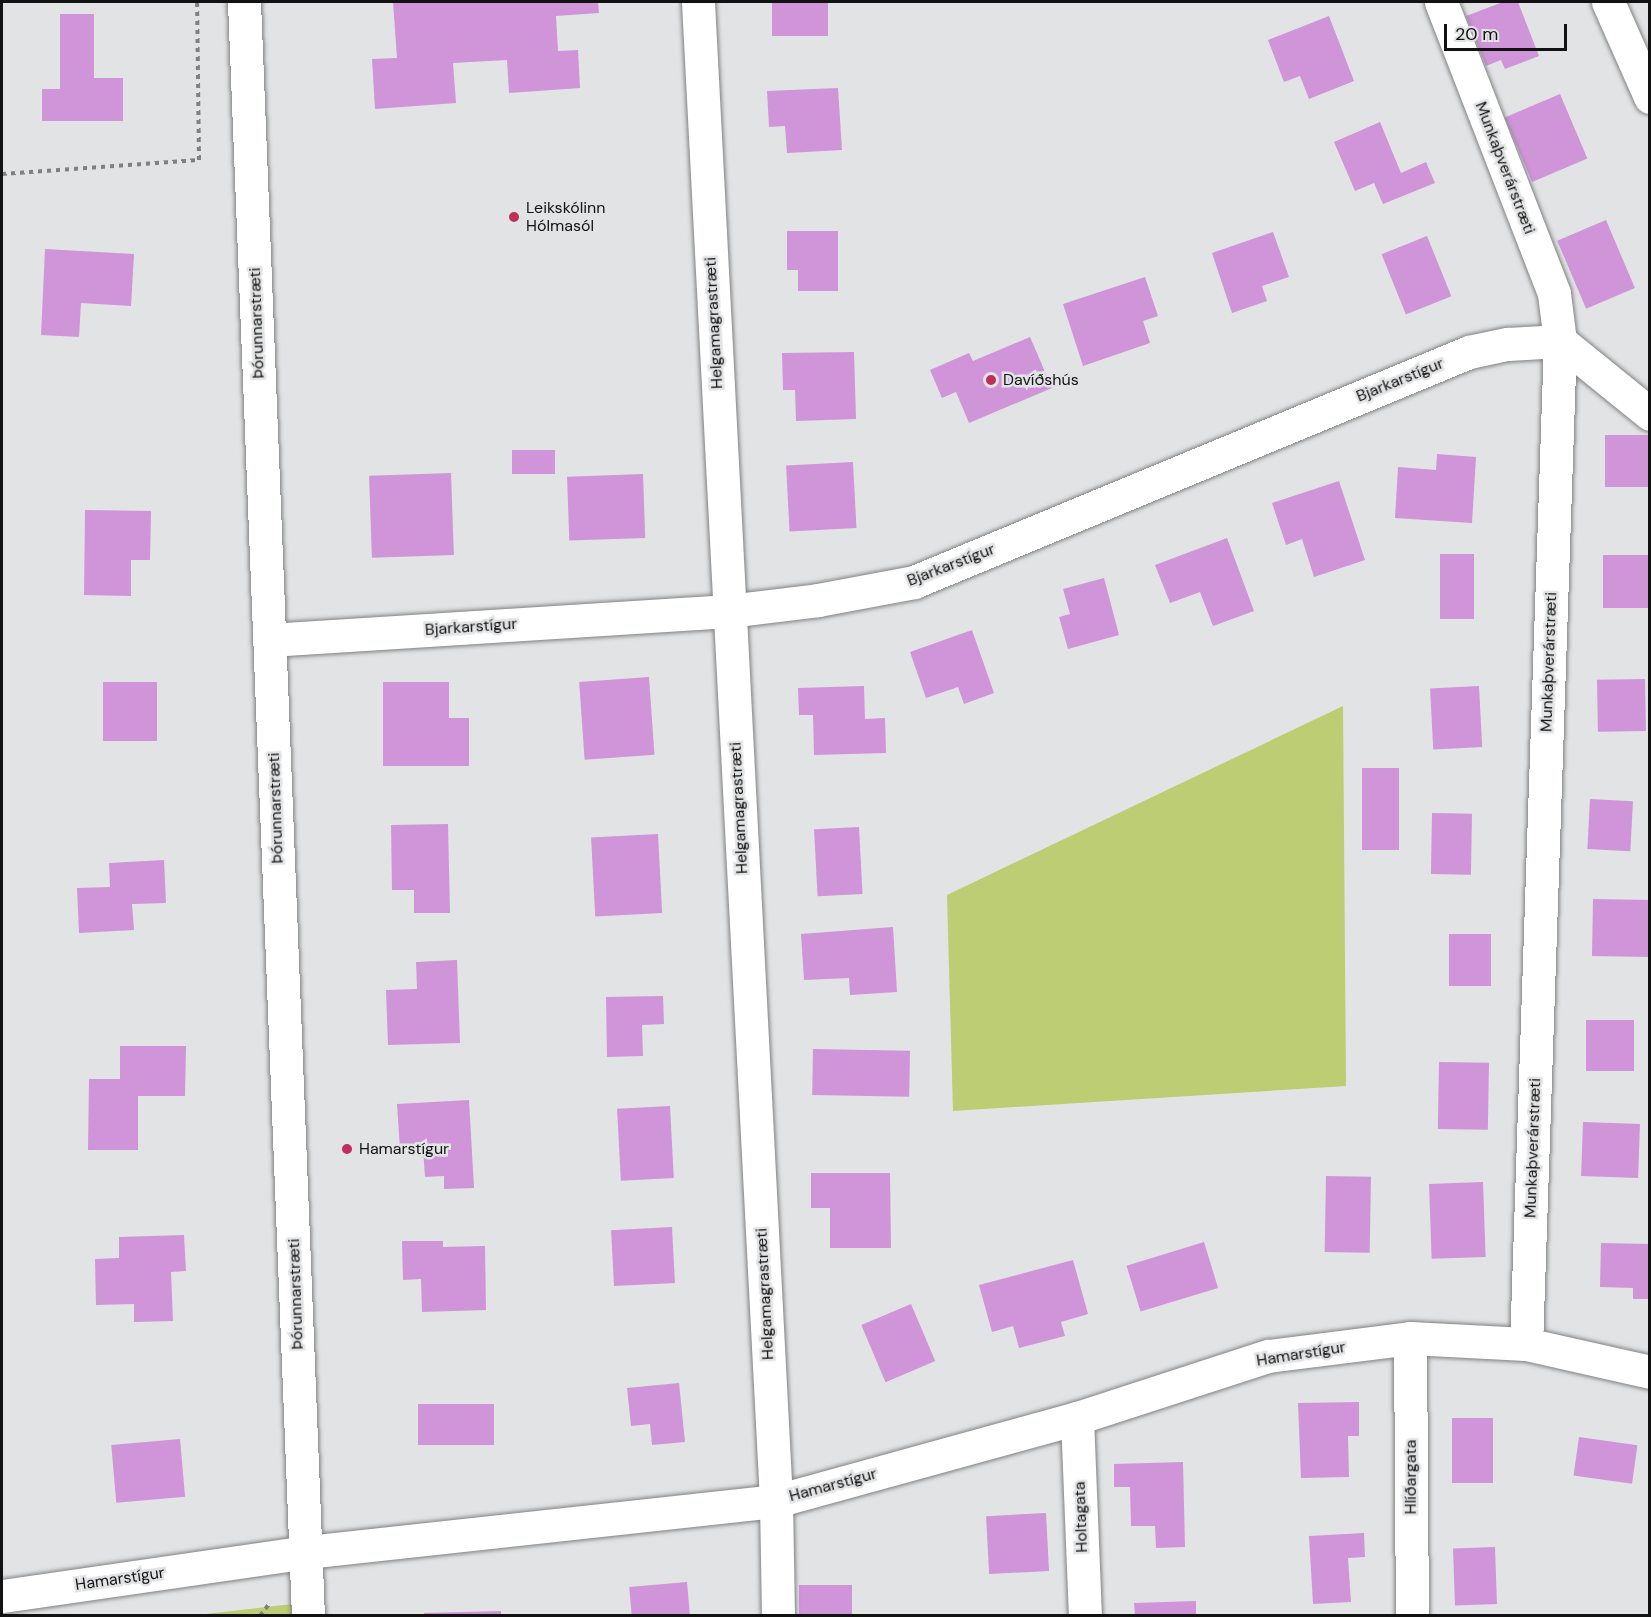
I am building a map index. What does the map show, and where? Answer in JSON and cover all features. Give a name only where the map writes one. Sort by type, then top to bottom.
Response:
[{"type":"street","name":"Þórunnarstræti","points":[[244,2],[308,1616]]},
{"type":"street","name":"Helgamagrastræti","points":[[698,2],[776,1501],[778,1616]]},
{"type":"street","name":"Munkaþverárstræti","points":[[1441,2],[1554,294],[1560,341],[1526,1344]]},
{"type":"street","points":[[1608,2],[1650,97]]},
{"type":"street","name":"Bjarkarstígur","points":[[269,640],[729,611],[818,600],[914,582],[1469,352],[1508,344],[1560,341]]},
{"type":"street","points":[[1560,341],[1650,414]]},
{"type":"street","name":"Hamarstígur","points":[[2,1596],[306,1552],[776,1501],[1077,1418],[1268,1356],[1410,1338],[1526,1344],[1650,1372]]},
{"type":"street","name":"Hlíðargata","points":[[1410,1338],[1412,1616]]},
{"type":"street","name":"Holtagata","points":[[1077,1418],[1085,1616]]},
{"type":"path","points":[[2,174],[199,160],[197,2]]},
{"type":"green space","points":[[1343,706],[1346,1086],[953,1111],[947,895]]},
{"type":"green space","points":[[292,1604],[292,1615],[197,1615]]},
{"type":"building","points":[[393,2],[598,2],[599,13],[556,16],[558,51],[578,50],[580,88],[509,93],[507,60],[453,63],[456,103],[375,109],[372,59],[397,58]]},
{"type":"building","points":[[772,2],[828,2],[828,36],[772,36]]},
{"type":"building","points":[[1503,2],[1518,2],[1539,56],[1505,69],[1501,60],[1486,66],[1466,16]]},
{"type":"building","points":[[60,14],[94,14],[94,78],[123,78],[123,121],[42,121],[42,89],[60,89]]},
{"type":"building","points":[[1329,16],[1354,81],[1309,99],[1300,76],[1284,82],[1268,40]]},
{"type":"building","points":[[838,88],[842,150],[787,153],[785,126],[769,127],[767,91]]},
{"type":"building","points":[[1560,94],[1587,158],[1532,182],[1505,117]]},
{"type":"building","points":[[1380,122],[1401,173],[1426,162],[1435,183],[1383,204],[1374,183],[1355,191],[1334,142]]},
{"type":"building","points":[[1606,220],[1635,288],[1586,309],[1557,241]]},
{"type":"building","points":[[787,231],[838,231],[838,291],[798,291],[798,270],[787,270]]},
{"type":"building","points":[[1273,232],[1289,277],[1262,286],[1267,301],[1232,313],[1212,253]]},
{"type":"building","points":[[1427,236],[1451,296],[1406,315],[1382,254]]},
{"type":"building","points":[[45,249],[134,254],[131,306],[81,303],[79,337],[41,335]]},
{"type":"building","points":[[1145,277],[1158,316],[1143,321],[1150,343],[1083,366],[1063,304]]},
{"type":"building","points":[[1030,337],[1052,388],[969,423],[956,392],[942,398],[930,370],[969,353],[973,361]]},
{"type":"building","points":[[854,352],[856,419],[796,421],[795,390],[783,390],[782,353]]},
{"type":"building","points":[[1605,435],[1650,435],[1650,487],[1605,487]]},
{"type":"building","points":[[512,450],[555,450],[555,474],[512,474]]},
{"type":"building","points":[[1437,454],[1476,457],[1472,523],[1395,518],[1398,467],[1436,470]]},
{"type":"building","points":[[853,462],[856,528],[790,531],[786,466]]},
{"type":"building","points":[[451,473],[454,555],[372,558],[369,476]]},
{"type":"building","points":[[643,474],[645,538],[569,541],[567,477]]},
{"type":"building","points":[[1339,481],[1365,560],[1314,577],[1302,539],[1286,545],[1272,503]]},
{"type":"building","points":[[85,510],[151,511],[150,560],[131,560],[131,596],[84,595]]},
{"type":"building","points":[[1227,538],[1254,611],[1213,626],[1200,592],[1170,603],[1155,565]]},
{"type":"building","points":[[1440,554],[1474,554],[1474,619],[1440,619]]},
{"type":"building","points":[[1603,555],[1650,555],[1650,608],[1603,608]]},
{"type":"building","points":[[1104,578],[1119,635],[1068,649],[1059,617],[1070,614],[1063,589]]},
{"type":"building","points":[[972,630],[994,693],[964,704],[958,687],[926,698],[910,652]]},
{"type":"building","points":[[649,677],[654,755],[585,760],[579,682]]},
{"type":"building","points":[[1645,679],[1646,731],[1598,732],[1597,680]]},
{"type":"building","points":[[103,682],[157,682],[157,741],[103,741]]},
{"type":"building","points":[[383,682],[449,682],[449,718],[469,718],[469,766],[383,766]]},
{"type":"building","points":[[864,686],[865,719],[885,718],[886,753],[814,755],[813,715],[799,715],[798,688]]},
{"type":"building","points":[[1479,686],[1482,747],[1433,749],[1430,689]]},
{"type":"building","points":[[1362,768],[1399,768],[1399,850],[1362,850]]},
{"type":"building","points":[[1590,799],[1633,801],[1630,851],[1587,849]]},
{"type":"building","points":[[1432,813],[1472,814],[1471,875],[1431,874]]},
{"type":"building","points":[[448,824],[450,913],[414,913],[414,890],[392,890],[391,825]]},
{"type":"building","points":[[859,827],[863,894],[818,896],[814,829]]},
{"type":"building","points":[[658,834],[662,913],[595,916],[591,838]]},
{"type":"building","points":[[164,860],[166,903],[132,904],[134,930],[79,933],[77,888],[110,887],[109,863]]},
{"type":"building","points":[[1593,899],[1650,900],[1649,957],[1592,956]]},
{"type":"building","points":[[893,927],[897,992],[850,995],[849,978],[804,980],[801,934]]},
{"type":"building","points":[[1449,934],[1491,934],[1491,986],[1449,986]]},
{"type":"building","points":[[457,960],[460,1043],[388,1045],[386,990],[417,989],[416,962]]},
{"type":"building","points":[[663,996],[664,1024],[642,1025],[643,1056],[607,1057],[606,997]]},
{"type":"building","points":[[1586,1020],[1634,1020],[1634,1071],[1586,1071]]},
{"type":"building","points":[[120,1046],[186,1046],[185,1096],[138,1096],[138,1150],[88,1150],[89,1079],[120,1079]]},
{"type":"building","points":[[813,1049],[910,1051],[909,1097],[812,1095]]},
{"type":"building","points":[[1439,1062],[1489,1063],[1488,1130],[1438,1129]]},
{"type":"building","points":[[469,1100],[474,1188],[444,1189],[444,1176],[425,1177],[423,1148],[400,1149],[397,1104]]},
{"type":"building","points":[[670,1106],[674,1178],[621,1181],[617,1109]]},
{"type":"building","points":[[1583,1122],[1640,1124],[1638,1178],[1581,1176]]},
{"type":"building","points":[[811,1173],[890,1173],[891,1248],[830,1248],[830,1208],[811,1208]]},
{"type":"building","points":[[1326,1176],[1371,1177],[1370,1253],[1325,1252]]},
{"type":"building","points":[[1483,1182],[1486,1257],[1432,1259],[1429,1184]]},
{"type":"building","points":[[672,1227],[675,1283],[614,1286],[611,1230]]},
{"type":"building","points":[[184,1235],[186,1271],[171,1272],[173,1321],[134,1322],[134,1304],[96,1305],[95,1259],[119,1258],[119,1237]]},
{"type":"building","points":[[402,1241],[443,1241],[443,1247],[485,1246],[486,1310],[422,1312],[421,1279],[403,1280]]},
{"type":"building","points":[[1204,1242],[1218,1288],[1141,1312],[1127,1266]]},
{"type":"building","points":[[1601,1243],[1650,1244],[1650,1299],[1633,1299],[1633,1288],[1600,1287]]},
{"type":"building","points":[[1073,1260],[1088,1314],[1061,1322],[1065,1336],[1019,1348],[1013,1326],[992,1332],[979,1285]]},
{"type":"building","points":[[911,1304],[935,1361],[886,1382],[861,1325]]},
{"type":"building","points":[[679,1383],[685,1442],[652,1445],[650,1424],[631,1426],[627,1388]]},
{"type":"building","points":[[1359,1402],[1359,1436],[1348,1436],[1349,1477],[1301,1478],[1298,1403]]},
{"type":"building","points":[[418,1404],[494,1404],[494,1445],[418,1445]]},
{"type":"building","points":[[1452,1418],[1493,1418],[1493,1483],[1452,1483]]},
{"type":"building","points":[[1579,1437],[1637,1445],[1632,1484],[1574,1476]]},
{"type":"building","points":[[180,1439],[185,1497],[116,1503],[111,1445]]},
{"type":"building","points":[[1183,1462],[1185,1547],[1156,1548],[1155,1526],[1131,1526],[1130,1487],[1114,1487],[1114,1464]]},
{"type":"building","points":[[1046,1513],[1049,1571],[989,1574],[986,1516]]},
{"type":"building","points":[[1364,1533],[1365,1557],[1348,1558],[1351,1602],[1313,1604],[1309,1536]]},
{"type":"building","points":[[1495,1547],[1497,1604],[1455,1605],[1453,1548]]},
{"type":"building","points":[[687,1582],[690,1616],[632,1616],[629,1587]]},
{"type":"building","points":[[799,1585],[852,1585],[852,1616],[799,1616]]},
{"type":"building","points":[[1196,1601],[1196,1616],[1135,1616],[1134,1603]]},
{"type":"building","points":[[501,1611],[501,1616],[424,1616],[424,1613]]},
{"type":"place","name":"Leikskólinn Hólmasól","points":[[514,217]]},
{"type":"place","name":"Davíðshús","points":[[991,380]]},
{"type":"place","name":"Hamarstígur","points":[[347,1149]]}]
